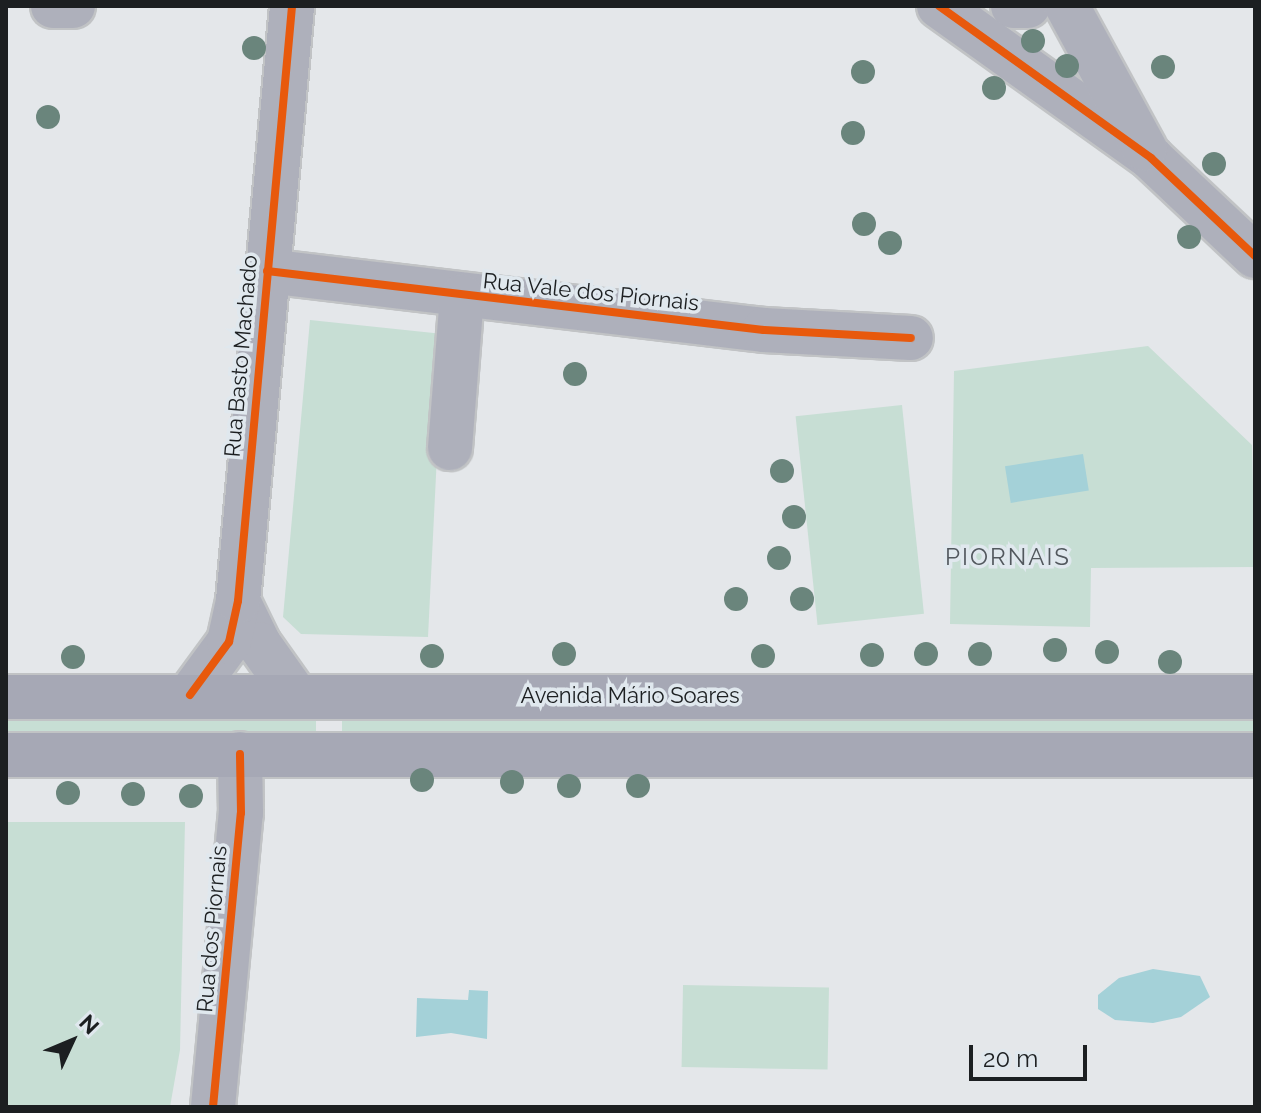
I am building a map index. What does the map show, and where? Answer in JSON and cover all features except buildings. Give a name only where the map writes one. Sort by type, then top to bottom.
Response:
[{"type":"main road","name":"Avenida Mário Soares","points":[[6,697],[1255,697]]},
{"type":"main road","points":[[6,755],[1255,755]]},
{"type":"street","points":[[53,6],[73,6]]},
{"type":"street","name":"Rua Basto Machado","points":[[190,695],[229,642],[238,601],[292,6]]},
{"type":"street","points":[[939,6],[1151,158],[1255,256]]},
{"type":"street","points":[[1013,6],[1028,6]]},
{"type":"street","points":[[1067,6],[1151,158]]},
{"type":"street","name":"Rua Vale dos Piornais","points":[[267,271],[778,331],[911,338]]},
{"type":"street","points":[[450,448],[462,296]]},
{"type":"street","points":[[238,601],[259,644],[296,696]]},
{"type":"street","name":"Rua dos Piornais","points":[[213,1107],[241,813],[240,754]]},
{"type":"green space","points":[[310,320],[443,334],[428,637],[301,634],[283,617]]},
{"type":"green space","points":[[1148,346],[1252,445],[1255,567],[1091,568],[1090,627],[950,624],[954,371]]},
{"type":"green space","points":[[902,405],[924,614],[818,625],[796,416]]},
{"type":"green space","points":[[342,716],[1255,716],[1255,736],[342,736]]},
{"type":"green space","points":[[6,717],[316,717],[316,737],[6,737]]},
{"type":"green space","points":[[6,822],[185,822],[180,1050],[170,1107],[6,1107]]},
{"type":"green space","points":[[683,985],[829,988],[828,1070],[682,1067]]},
{"type":"water","points":[[1083,454],[1089,491],[1011,503],[1005,466]]},
{"type":"water","points":[[1153,969],[1200,976],[1210,997],[1181,1017],[1153,1023],[1115,1020],[1098,1009],[1098,995],[1119,978]]},
{"type":"water","points":[[469,990],[488,991],[487,1039],[451,1033],[416,1037],[417,998],[468,1000]]},
{"type":"cycle path","points":[[190,695],[229,642],[238,601],[292,6]]},
{"type":"cycle path","points":[[939,6],[1151,158],[1255,256]]},
{"type":"cycle path","points":[[267,271],[764,330],[911,338]]},
{"type":"cycle path","points":[[213,1107],[241,813],[240,754]]},
{"type":"district","name":"PIORNAIS","points":[[1008,557]]}]
